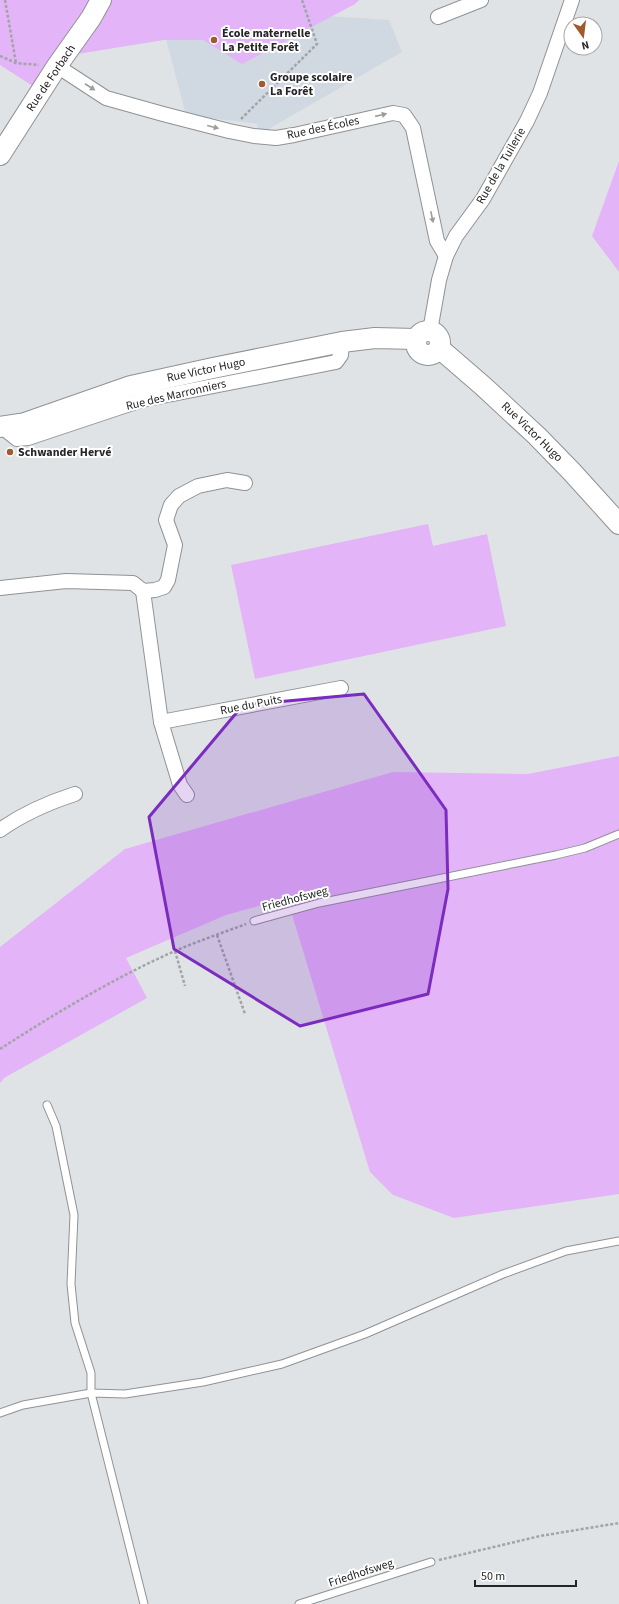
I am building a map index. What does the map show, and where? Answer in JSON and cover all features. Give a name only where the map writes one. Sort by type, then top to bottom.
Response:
[{"type":"street","name":"Rue de Forbach","points":[[0,155],[91,18],[101,0]]},
{"type":"street","points":[[438,17],[481,0]]},
{"type":"street","name":"Rue de la Tuilerie","points":[[428,339],[437,286],[446,256],[456,236],[482,199],[527,122],[540,93],[572,0]]},
{"type":"street","name":"Rue des Écoles","points":[[58,66],[106,98],[229,131],[254,136],[276,138],[393,112],[404,115],[413,128],[437,241],[446,256]]},
{"type":"street","name":"Rue Victor Hugo","points":[[1,427],[25,423],[131,386],[213,368],[342,342],[375,338],[428,339],[484,386],[537,436],[619,524]]},
{"type":"street","points":[[143,591],[155,590],[164,587],[168,580],[175,545],[166,520],[171,505],[179,496],[198,486],[227,480],[245,483]]},
{"type":"street","points":[[0,588],[66,581],[134,582],[143,591],[161,722],[180,784],[187,794]]},
{"type":"street","name":"Rue du Puits","points":[[161,722],[341,688]]},
{"type":"street","points":[[0,830],[20,816],[46,804],[75,794]]},
{"type":"lane","name":"Friedhofsweg","points":[[254,921],[319,903],[556,855],[585,848],[619,834]]},
{"type":"lane","points":[[46,1105],[56,1126],[74,1215],[71,1284],[75,1323],[91,1373],[91,1393],[144,1604]]},
{"type":"lane","points":[[0,1413],[23,1405],[91,1393],[125,1394],[195,1384],[282,1364],[365,1334],[503,1274],[566,1251],[619,1241]]},
{"type":"lane","name":"Friedhofsweg","points":[[299,1604],[431,1562]]},
{"type":"path","points":[[5,0],[16,63]]},
{"type":"path","points":[[229,131],[317,44],[302,0]]},
{"type":"path","points":[[0,56],[16,63],[58,66]]},
{"type":"path","name":"Friedhofsweg","points":[[0,1049],[48,1018],[126,975],[175,951],[254,921]]},
{"type":"path","points":[[217,935],[245,1014]]},
{"type":"path","points":[[175,951],[185,986]]},
{"type":"path","points":[[431,1562],[486,1547],[540,1536],[619,1523]]},
{"type":"highlighted area","points":[[364,694],[446,810],[448,889],[428,994],[300,1026],[174,949],[149,817],[243,705]]},
{"type":"shaded area","points":[[0,0],[359,0],[355,4],[242,64],[203,40],[164,40],[65,56],[39,90],[0,65]]},
{"type":"shaded area","name":"Groupe scolaire La Forêt","points":[[251,11],[389,20],[402,52],[260,134],[257,124],[186,115],[165,35]]},
{"type":"shaded area","points":[[619,161],[619,272],[592,236]]},
{"type":"shaded area","points":[[428,524],[433,546],[487,534],[506,626],[255,679],[231,565]]},
{"type":"shaded area","points":[[619,756],[619,1194],[454,1218],[393,1195],[370,1172],[287,898],[226,915],[126,958],[147,998],[4,1078],[0,1083],[0,947],[125,849],[393,772],[528,774]]},
{"type":"place","name":"École maternelle La Petite Forêt","points":[[214,40]]},
{"type":"place","name":"Groupe scolaire La Forêt","points":[[262,84]]},
{"type":"place","name":"Schwander Hervé","points":[[10,452]]}]
